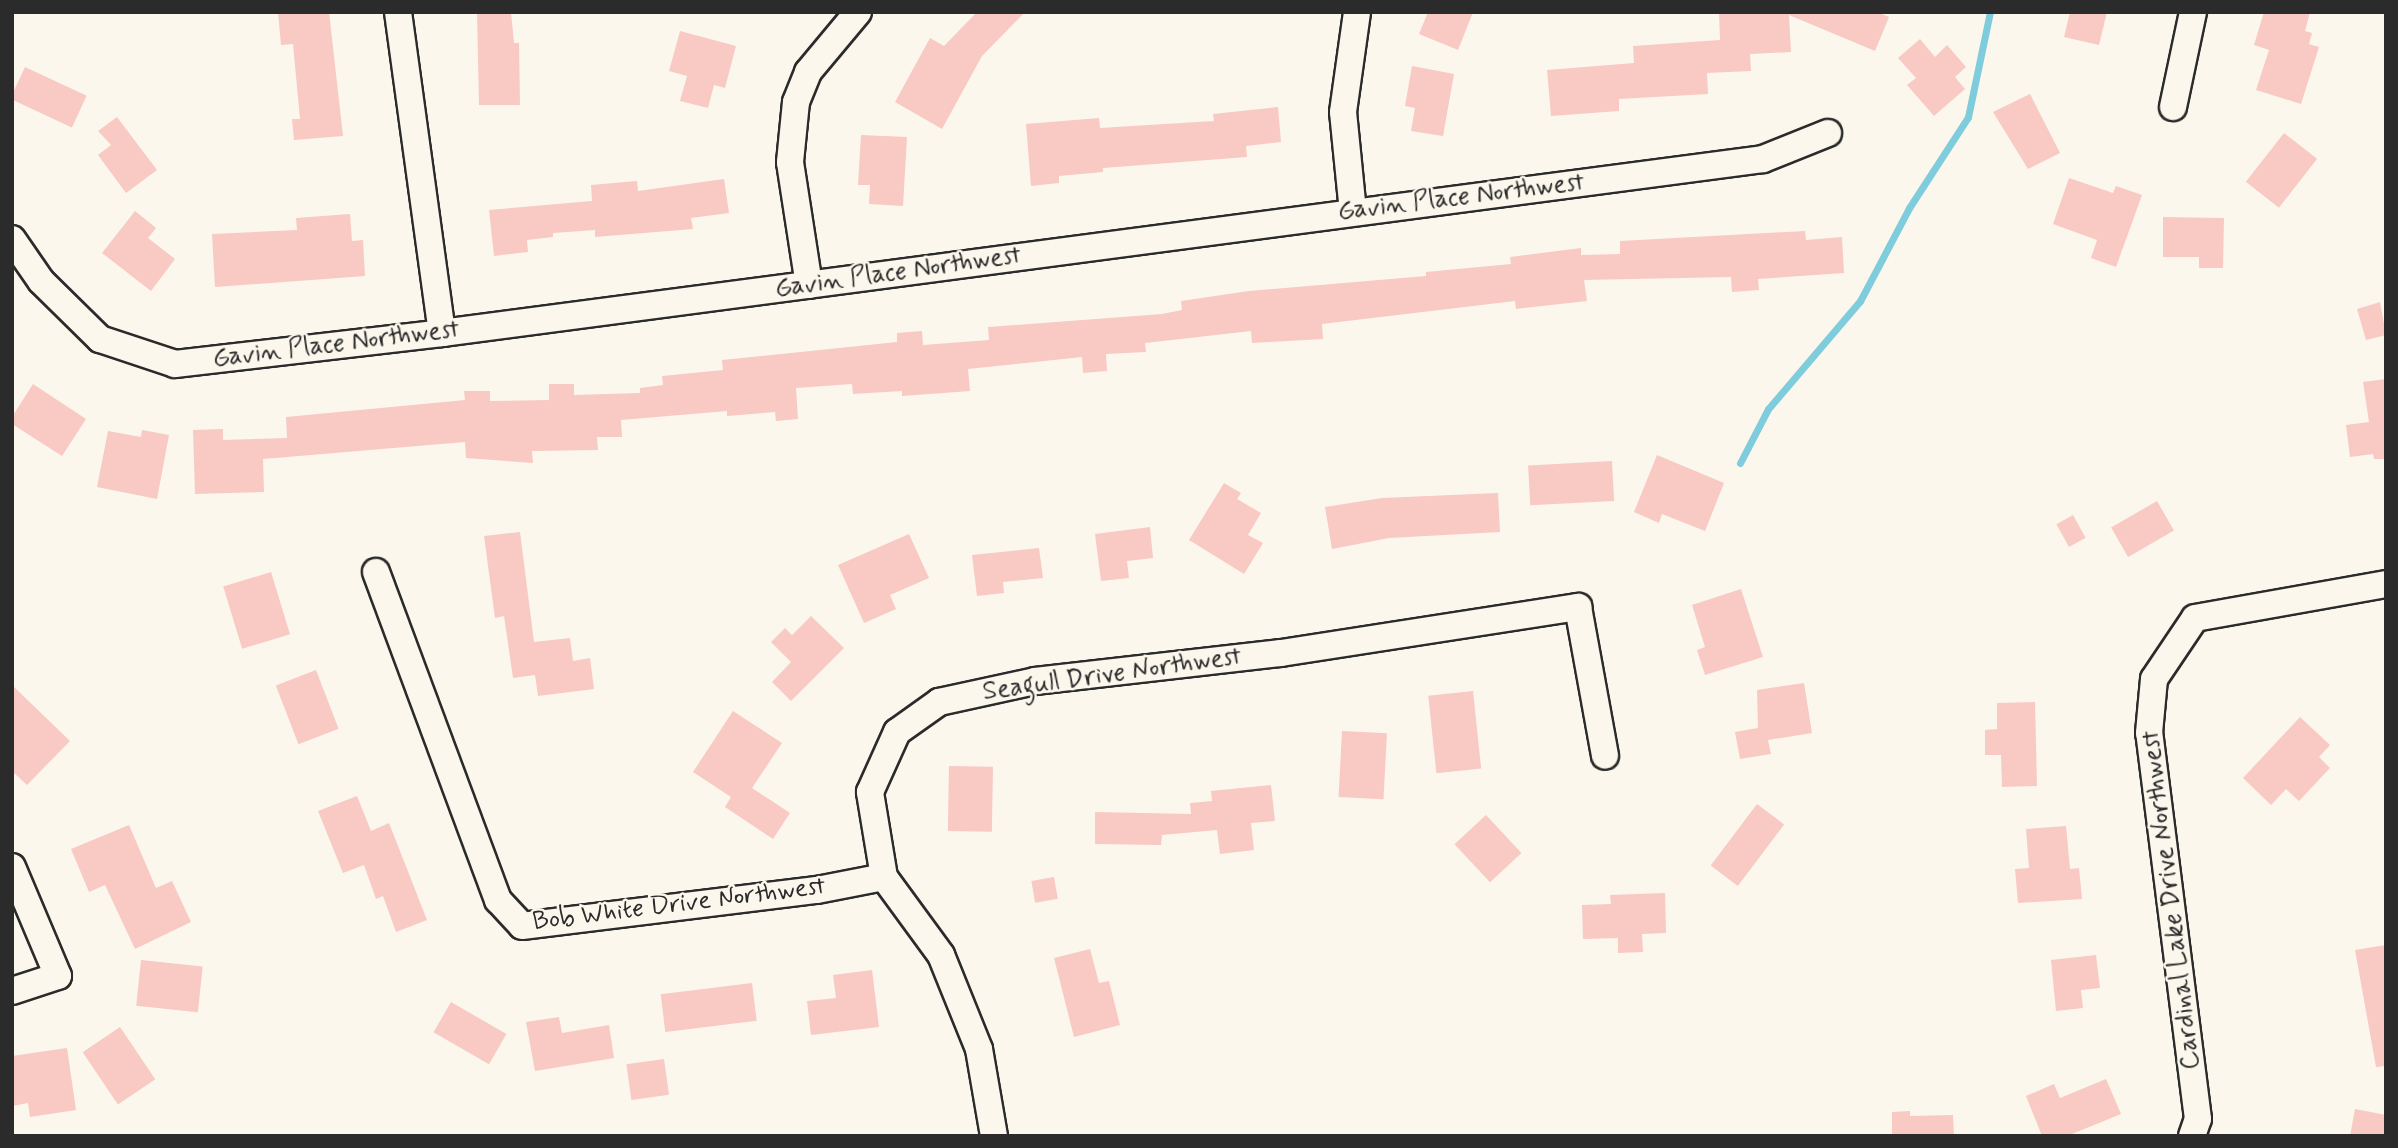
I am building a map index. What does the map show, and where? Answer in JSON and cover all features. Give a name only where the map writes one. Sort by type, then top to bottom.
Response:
[{"type":"street","points":[[398,12],[442,333]]},
{"type":"street","points":[[809,285],[789,162],[796,102],[815,62],[858,12]]},
{"type":"street","points":[[1353,212],[1343,112],[1357,12]]},
{"type":"street","points":[[2172,107],[2193,12]]},
{"type":"street","name":"Gavin Place Northwest","points":[[12,239],[41,281],[100,339],[175,364],[442,333],[1763,159],[1828,133]]},
{"type":"street","name":"Bob White Drive Northwest","points":[[376,572],[498,900],[522,926],[817,890],[884,877]]},
{"type":"street","name":"Cardinal Lake Drive Northwest","points":[[2192,1136],[2198,1119],[2150,733],[2154,679],[2195,618],[2386,584]]},
{"type":"street","name":"Seagull Drive Northwest","points":[[994,1136],[979,1049],[941,956],[884,877],[870,792],[897,732],[939,702],[1035,681],[1281,653],[1578,607],[1605,756]]},
{"type":"street","points":[[12,867],[58,976],[12,991]]},
{"type":"building","points":[[278,12],[329,12],[343,136],[294,140],[292,119],[300,119],[293,44],[281,45]]},
{"type":"building","points":[[477,12],[511,12],[514,43],[519,43],[520,105],[479,105]]},
{"type":"building","points":[[977,12],[1025,12],[982,56],[942,129],[895,102],[930,38],[944,46]]},
{"type":"building","points":[[1428,12],[1473,12],[1458,50],[1419,34]]},
{"type":"building","points":[[1719,12],[1877,12],[1889,17],[1875,51],[1789,15],[1791,52],[1750,54],[1751,71],[1707,73],[1708,94],[1619,99],[1619,111],[1551,116],[1547,70],[1634,63],[1633,46],[1720,40]]},
{"type":"building","points":[[2070,12],[2107,12],[2099,45],[2064,37]]},
{"type":"building","points":[[2264,12],[2310,12],[2305,31],[2312,33],[2309,44],[2319,47],[2301,104],[2256,90],[2269,50],[2254,45]]},
{"type":"building","points":[[680,31],[736,46],[725,88],[714,85],[708,108],[680,101],[687,76],[669,71]]},
{"type":"building","points":[[1920,39],[1935,57],[1947,45],[1966,67],[1955,77],[1965,89],[1934,116],[1907,85],[1916,78],[1898,58]]},
{"type":"building","points":[[1412,66],[1454,74],[1443,136],[1411,131],[1415,108],[1405,106]]},
{"type":"building","points":[[25,67],[87,96],[72,127],[12,100]]},
{"type":"building","points":[[2030,94],[2060,153],[2028,169],[1993,112]]},
{"type":"building","points":[[1278,107],[1281,142],[1246,146],[1247,157],[1103,168],[1103,172],[1059,176],[1059,183],[1031,186],[1026,124],[1099,118],[1100,128],[1214,121],[1213,114]]},
{"type":"building","points":[[117,117],[157,170],[126,193],[98,155],[111,145],[98,131]]},
{"type":"building","points":[[2284,133],[2317,159],[2279,208],[2246,182]]},
{"type":"building","points":[[861,135],[907,137],[903,206],[869,204],[870,185],[858,185]]},
{"type":"building","points":[[2069,178],[2113,193],[2116,186],[2142,195],[2116,267],[2091,258],[2097,240],[2053,224]]},
{"type":"building","points":[[724,179],[729,213],[691,218],[693,229],[595,237],[595,230],[553,233],[553,237],[527,240],[528,252],[494,256],[489,210],[592,201],[591,185],[637,181],[638,191]]},
{"type":"building","points":[[135,211],[156,228],[148,238],[175,259],[151,291],[102,253]]},
{"type":"building","points":[[350,214],[352,241],[363,240],[365,276],[215,287],[212,234],[297,230],[296,218]]},
{"type":"building","points":[[2163,217],[2224,218],[2223,268],[2199,268],[2199,257],[2163,257]]},
{"type":"building","points":[[1805,231],[1806,240],[1842,237],[1844,273],[1758,279],[1759,290],[1732,292],[1731,277],[1584,280],[1587,301],[1516,309],[1515,301],[1322,324],[1323,339],[1252,343],[1251,331],[1145,343],[1146,352],[1106,354],[1107,371],[1083,373],[1082,357],[968,369],[970,391],[902,396],[902,391],[853,394],[852,384],[796,388],[798,419],[776,421],[775,412],[727,416],[727,411],[621,420],[622,437],[597,437],[598,450],[532,451],[533,463],[466,458],[465,442],[263,459],[264,492],[195,494],[193,430],[223,429],[223,440],[287,438],[286,417],[465,400],[464,391],[490,391],[490,401],[549,400],[549,384],[574,384],[574,395],[640,393],[640,388],[663,385],[662,376],[723,370],[722,360],[897,342],[897,333],[922,331],[923,345],[989,340],[988,327],[1162,314],[1182,310],[1181,301],[1249,291],[1426,276],[1426,272],[1511,264],[1510,257],[1581,248],[1581,255],[1620,254],[1620,241]]},
{"type":"building","points":[[2380,302],[2386,335],[2366,340],[2357,309]]},
{"type":"building","points":[[2386,379],[2386,459],[2374,459],[2373,454],[2350,457],[2346,425],[2369,422],[2363,382]]},
{"type":"building","points":[[33,384],[86,419],[62,456],[12,424],[12,417]]},
{"type":"building","points":[[142,430],[169,435],[157,499],[97,487],[108,431],[141,437]]},
{"type":"building","points":[[1657,455],[1724,483],[1705,531],[1662,514],[1659,523],[1634,512]]},
{"type":"building","points":[[1612,461],[1614,501],[1530,505],[1528,465]]},
{"type":"building","points":[[1224,483],[1241,493],[1237,499],[1261,513],[1248,535],[1263,543],[1244,574],[1189,540]]},
{"type":"building","points":[[1498,493],[1500,532],[1389,538],[1332,549],[1325,507],[1382,498]]},
{"type":"building","points":[[2157,501],[2174,530],[2128,557],[2111,528]]},
{"type":"building","points":[[2073,515],[2086,538],[2069,547],[2056,524]]},
{"type":"building","points":[[1150,527],[1153,558],[1127,561],[1129,578],[1101,581],[1095,534]]},
{"type":"building","points":[[520,532],[534,642],[570,638],[573,661],[590,658],[594,689],[538,696],[535,675],[513,678],[504,616],[495,618],[484,536]]},
{"type":"building","points":[[909,534],[929,578],[890,595],[896,609],[864,623],[838,565]]},
{"type":"building","points":[[1039,548],[1043,578],[1003,582],[1004,593],[977,596],[972,555]]},
{"type":"building","points":[[271,572],[290,634],[242,649],[223,587]]},
{"type":"building","points":[[1741,589],[1763,657],[1705,675],[1697,650],[1705,647],[1692,605]]},
{"type":"building","points":[[811,616],[844,648],[791,701],[772,682],[791,662],[771,642],[785,628],[792,635]]},
{"type":"building","points":[[316,670],[339,729],[298,744],[276,685]]},
{"type":"building","points":[[1804,683],[1812,733],[1768,740],[1771,754],[1740,759],[1735,732],[1758,728],[1757,690]]},
{"type":"building","points":[[12,685],[70,741],[27,785],[12,771]]},
{"type":"building","points":[[1473,691],[1481,769],[1436,773],[1428,696]]},
{"type":"building","points":[[2035,702],[2037,786],[2002,787],[2001,755],[1985,755],[1985,730],[1997,729],[1997,703]]},
{"type":"building","points":[[733,711],[782,743],[752,788],[790,813],[773,839],[725,807],[731,797],[693,772]]},
{"type":"building","points":[[2300,717],[2330,745],[2319,757],[2330,768],[2299,801],[2286,789],[2271,805],[2243,778]]},
{"type":"building","points":[[1342,731],[1387,733],[1383,799],[1339,797]]},
{"type":"building","points":[[949,766],[993,767],[992,832],[948,831]]},
{"type":"building","points":[[1271,785],[1275,821],[1251,823],[1254,850],[1220,854],[1217,830],[1162,835],[1161,845],[1095,844],[1095,812],[1191,814],[1190,803],[1212,801],[1211,791]]},
{"type":"building","points":[[357,796],[371,831],[389,823],[427,920],[396,932],[383,896],[376,899],[364,865],[343,873],[318,811]]},
{"type":"building","points":[[1757,804],[1784,824],[1738,886],[1711,865]]},
{"type":"building","points":[[1486,815],[1521,853],[1490,882],[1455,844]]},
{"type":"building","points":[[129,825],[156,888],[172,881],[191,922],[135,949],[105,885],[89,892],[71,849]]},
{"type":"building","points":[[2066,826],[2070,869],[2079,868],[2082,899],[2018,903],[2015,869],[2029,868],[2026,829]]},
{"type":"building","points":[[1054,877],[1058,899],[1035,903],[1031,881]]},
{"type":"building","points":[[1665,893],[1666,933],[1642,934],[1643,952],[1618,953],[1618,938],[1583,939],[1582,905],[1611,904],[1610,895]]},
{"type":"building","points":[[2386,945],[2386,1066],[2376,1067],[2355,950]]},
{"type":"building","points":[[1090,949],[1099,983],[1109,981],[1120,1025],[1074,1037],[1054,958]]},
{"type":"building","points":[[2096,955],[2100,988],[2081,990],[2083,1008],[2056,1011],[2051,960]]},
{"type":"building","points":[[141,960],[203,966],[198,1012],[136,1006]]},
{"type":"building","points":[[872,970],[879,1027],[811,1035],[807,1001],[836,998],[833,975]]},
{"type":"building","points":[[752,983],[757,1021],[665,1032],[661,994]]},
{"type":"building","points":[[451,1002],[506,1034],[489,1064],[434,1032]]},
{"type":"building","points":[[559,1017],[562,1033],[609,1025],[614,1058],[535,1071],[526,1022]]},
{"type":"building","points":[[120,1027],[155,1079],[118,1104],[83,1052]]},
{"type":"building","points":[[67,1048],[76,1110],[30,1117],[28,1103],[12,1106],[12,1056]]},
{"type":"building","points":[[664,1059],[669,1095],[631,1100],[626,1064]]},
{"type":"building","points":[[2106,1079],[2121,1114],[2067,1136],[2042,1136],[2026,1096],[2054,1084],[2060,1098]]},
{"type":"building","points":[[2355,1109],[2386,1115],[2386,1136],[2350,1136]]},
{"type":"building","points":[[1910,1111],[1910,1116],[1953,1115],[1954,1136],[1892,1136],[1892,1112]]},
{"type":"waterway","points":[[1740,463],[1768,409],[1860,301],[1909,208],[1968,117],[1990,12]]}]
